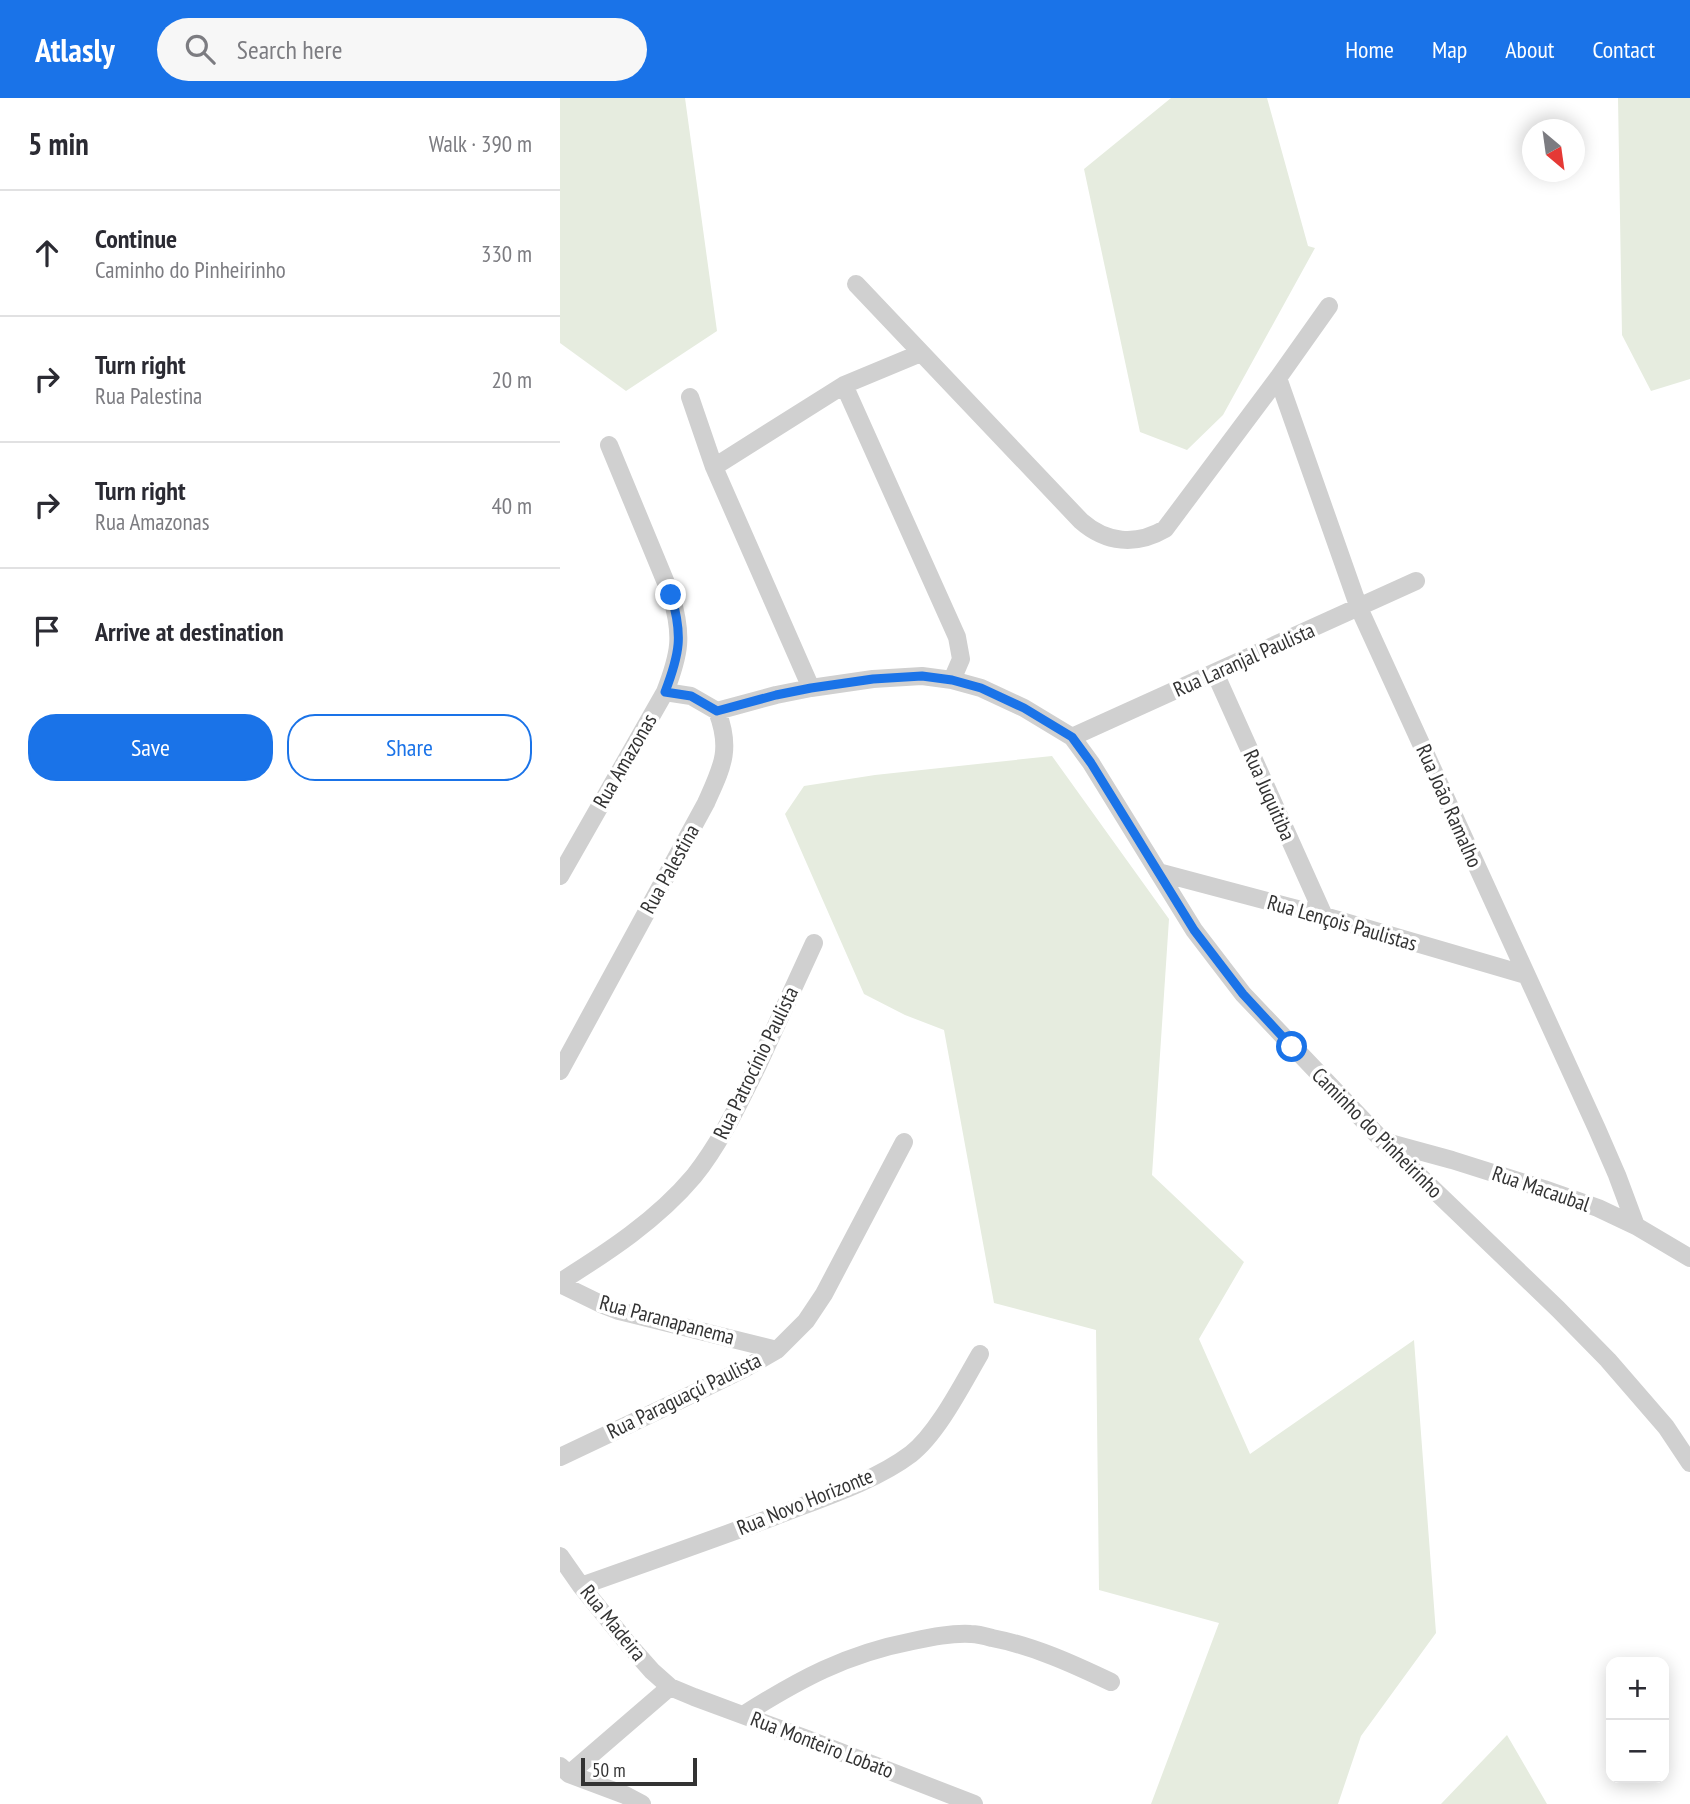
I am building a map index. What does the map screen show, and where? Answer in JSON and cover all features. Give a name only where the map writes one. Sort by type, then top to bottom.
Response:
[{"type":"street","points":[[856,284],[1082,521],[1099,534],[1121,540],[1144,539],[1165,529],[1329,306]]},
{"type":"street","points":[[714,467],[844,385],[921,353]]},
{"type":"street","name":"Rua João Ramalho","points":[[1278,378],[1359,608],[1597,1129],[1636,1226]]},
{"type":"street","points":[[844,385],[957,638],[961,659],[952,680]]},
{"type":"street","points":[[690,397],[714,467],[811,688]]},
{"type":"street","name":"Rua Amazonas","points":[[560,876],[565,859],[665,692],[675,664],[680,638],[671,595],[609,445]]},
{"type":"street","name":"Rua Laranjal Paulista","points":[[1072,737],[1416,581]]},
{"type":"street","name":"Rua Juquitiba","points":[[1214,673],[1324,916]]},
{"type":"street","name":"Caminho do Pinheirinho","points":[[717,711],[811,688],[873,679],[922,676],[981,688],[1024,708],[1072,737],[1091,763],[1194,930],[1243,994],[1383,1142],[1608,1360],[1666,1427],[1690,1463]]},
{"type":"street","points":[[665,692],[691,696],[717,711]]},
{"type":"street","name":"Rua Palestina","points":[[560,1071],[706,803],[719,774],[725,738],[717,711]]},
{"type":"street","name":"Rua Lençois Paulistas","points":[[1158,872],[1324,916],[1526,975]]},
{"type":"street","name":"Rua Patrocínio Paulista","points":[[560,1283],[636,1231],[670,1201],[716,1146],[736,1110],[814,943]]},
{"type":"street","name":"Rua Paraguaçú Paulista","points":[[560,1457],[744,1369],[777,1350],[806,1321],[824,1294],[904,1142]]},
{"type":"street","name":"Rua Macaubal","points":[[1383,1142],[1452,1160],[1598,1208],[1636,1226],[1690,1258]]},
{"type":"street","name":"Rua Paranapanema","points":[[560,1283],[619,1311],[777,1350]]},
{"type":"street","name":"Rua Novo Horizonte","points":[[581,1586],[797,1508],[890,1467],[912,1453],[930,1433],[954,1400],[980,1354]]},
{"type":"street","name":"Rua Madeira","points":[[560,1556],[637,1654],[670,1687]]},
{"type":"street","points":[[743,1715],[810,1675],[852,1657],[938,1635],[972,1634],[1003,1640],[1039,1651],[1111,1682]]},
{"type":"street","points":[[642,1804],[625,1794],[565,1770],[670,1687]]},
{"type":"street","name":"Rua Monteiro Lobato","points":[[670,1687],[975,1804]]},
{"type":"shaded area","points":[[560,98],[685,98],[717,331],[626,391],[560,343]]},
{"type":"shaded area","points":[[1171,98],[1267,98],[1308,246],[1315,248],[1223,415],[1187,450],[1140,432],[1084,169]]},
{"type":"shaded area","points":[[1618,98],[1690,98],[1690,379],[1651,391],[1622,335]]},
{"type":"shaded area","points":[[1052,756],[1169,919],[1152,1175],[1244,1262],[1199,1339],[1250,1454],[1414,1340],[1436,1633],[1361,1736],[1338,1804],[1151,1804],[1219,1623],[1099,1590],[1096,1330],[994,1303],[944,1030],[905,1015],[864,994],[785,814],[804,786],[875,775]]},
{"type":"shaded area","points":[[1507,1735],[1547,1804],[1441,1804]]},
{"type":"route","points":[[671,595],[680,638],[675,664],[665,692],[691,696],[717,711],[811,688],[873,679],[922,676],[981,688],[1024,708],[1072,737],[1091,763],[1194,930],[1243,994],[1292,1047]]}]
